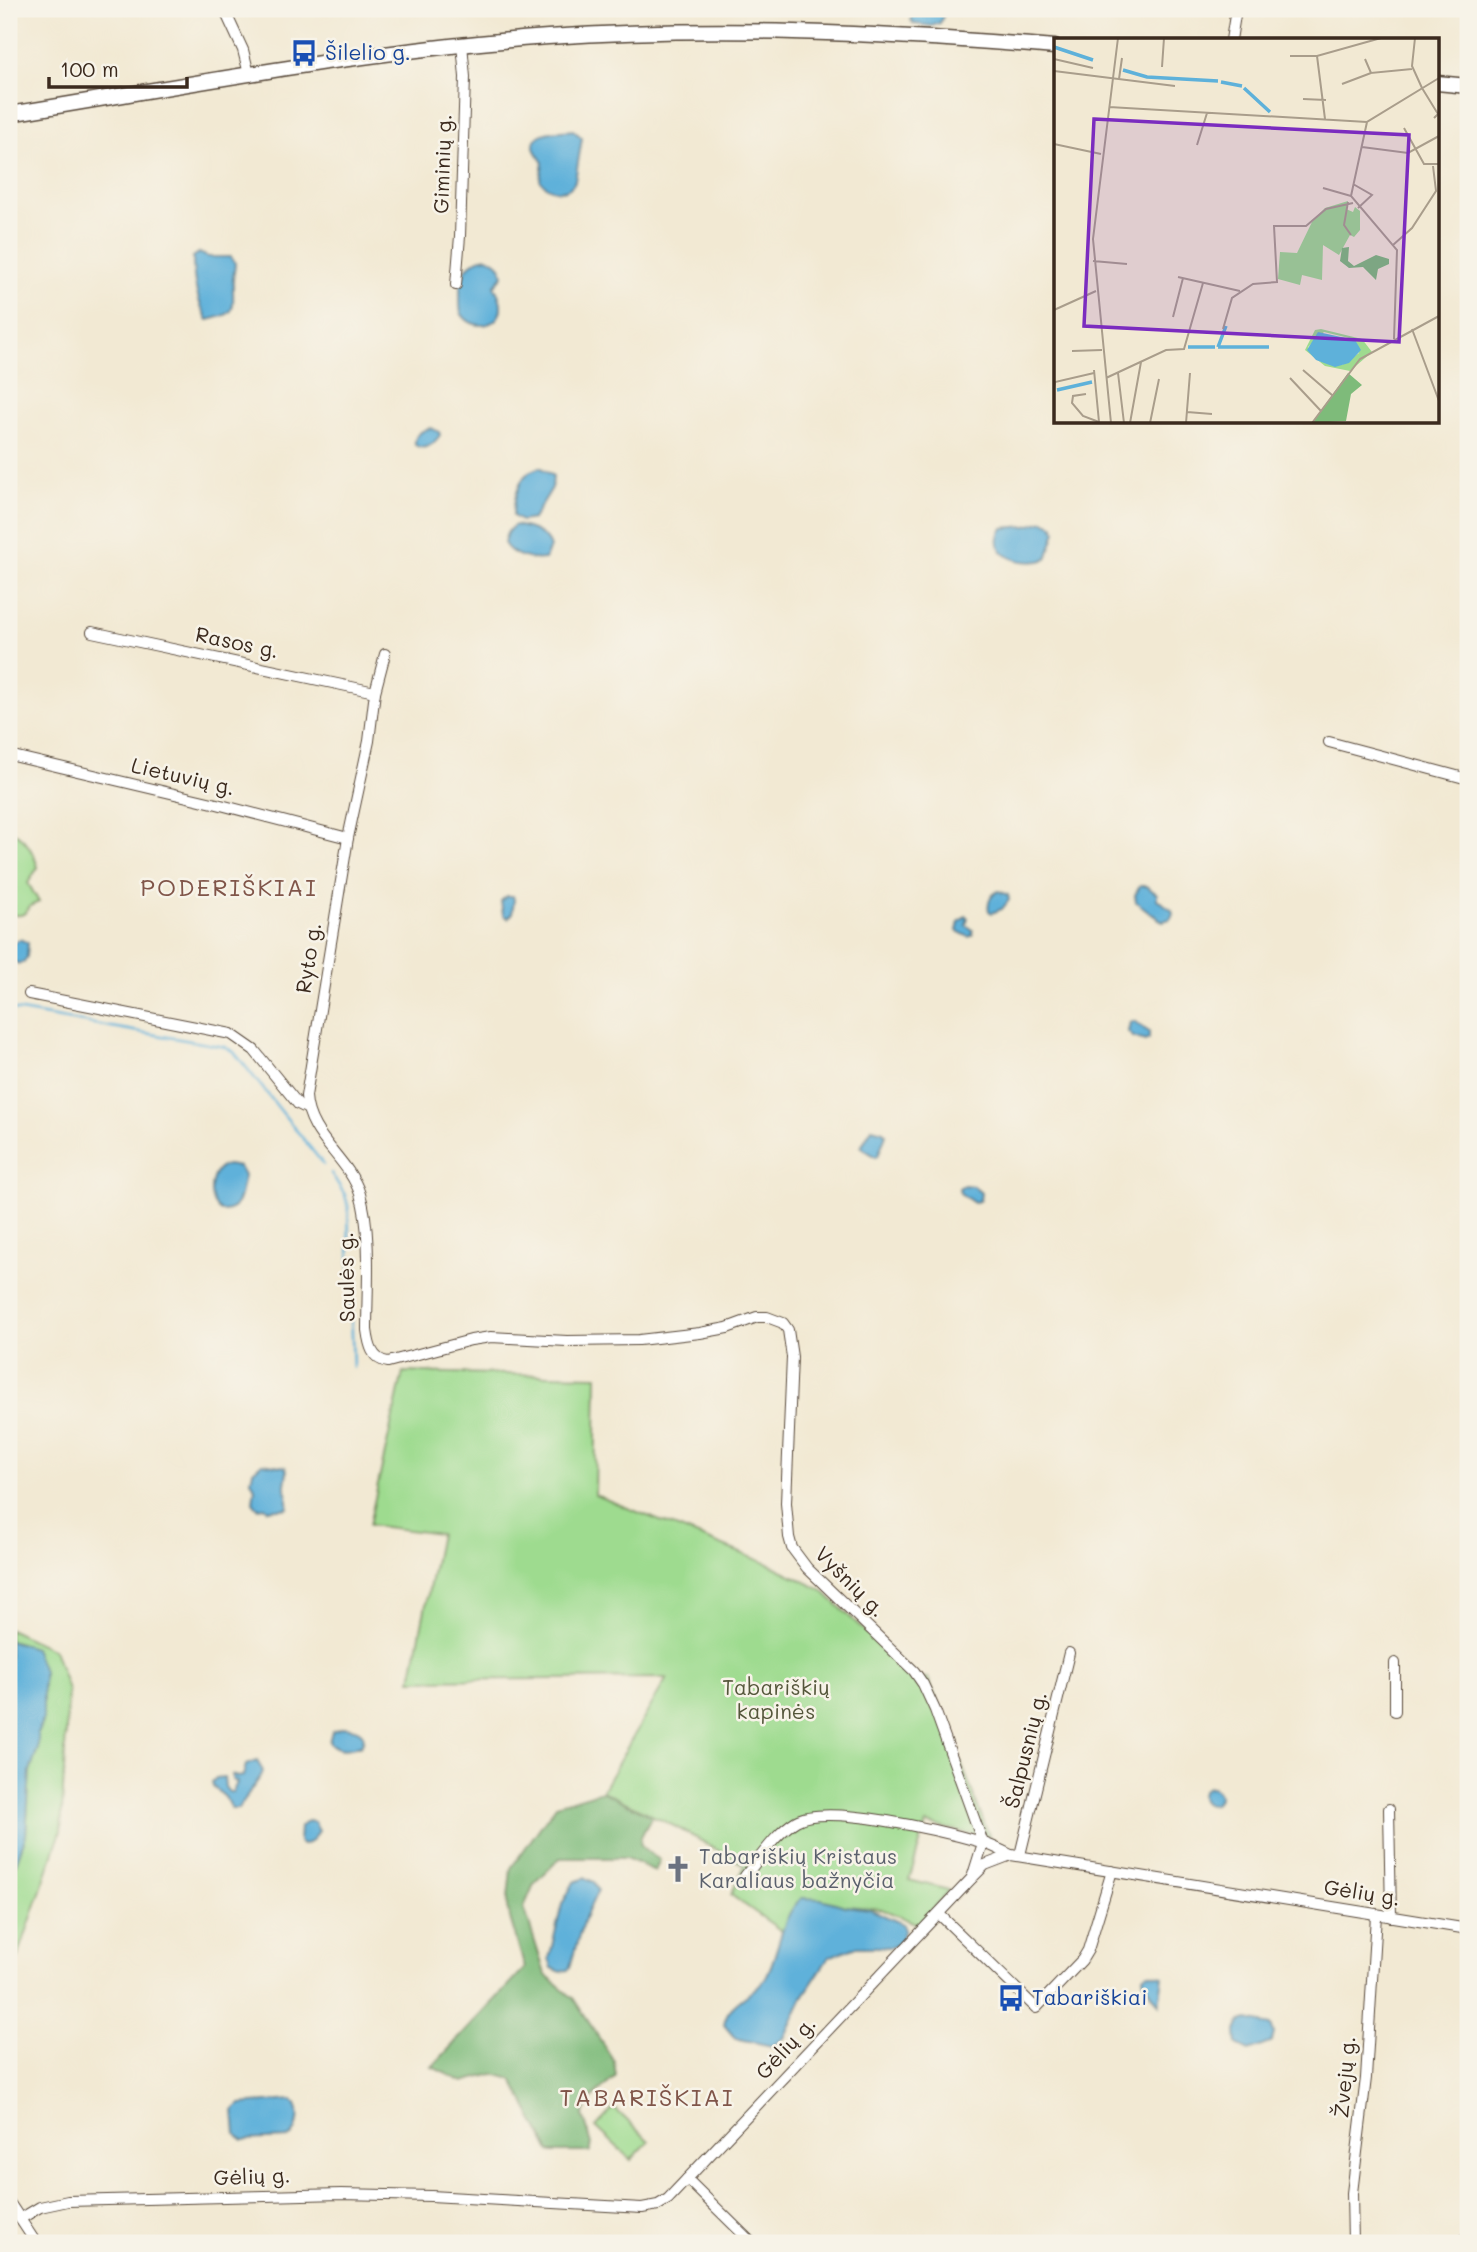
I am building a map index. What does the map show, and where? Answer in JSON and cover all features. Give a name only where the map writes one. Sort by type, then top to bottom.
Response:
[{"type":"main road","points":[[9,114],[249,74],[462,44],[605,34],[742,30],[889,34],[1054,47]]},
{"type":"main road","points":[[1438,83],[1468,86]]},
{"type":"street","points":[[224,9],[243,50],[249,74]]},
{"type":"street","points":[[1231,38],[1236,9]]},
{"type":"street","name":"Giminių g.","points":[[456,285],[465,77],[462,44]]},
{"type":"street","name":"Rasos g.","points":[[92,632],[375,692]]},
{"type":"street","name":"Ryto g.","points":[[306,1108],[348,838],[369,741],[375,692],[385,654]]},
{"type":"street","points":[[1329,742],[1468,779]]},
{"type":"street","name":"Lietuvių g.","points":[[9,755],[348,838]]},
{"type":"street","name":"Saulės g.","points":[[29,994],[231,1034],[254,1050],[298,1104],[306,1108],[321,1136],[359,1192],[366,1230],[369,1344],[381,1361],[398,1361],[471,1340],[491,1338],[639,1340],[714,1331],[757,1317],[775,1318],[783,1323]]},
{"type":"street","name":"Vyšnių g.","points":[[783,1323],[788,1330],[792,1357],[786,1503],[792,1548],[807,1568],[914,1671],[923,1684],[983,1843]]},
{"type":"street","name":"Šalpusnių g.","points":[[1015,1855],[1069,1653]]},
{"type":"street","points":[[1395,1663],[1395,1711]]},
{"type":"street","points":[[1389,1809],[1391,1917]]},
{"type":"street","points":[[745,1876],[786,1829],[797,1821],[812,1817],[868,1817],[983,1843],[1015,1855]]},
{"type":"street","points":[[972,1878],[983,1843]]},
{"type":"street","name":"Gėlių g.","points":[[20,2219],[40,2207],[68,2201],[328,2194],[405,2195],[642,2208],[658,2206],[668,2199],[972,1878],[985,1866],[1015,1855],[1468,1930]]},
{"type":"street","points":[[939,1914],[1036,2008],[1082,1960],[1088,1950],[1112,1871]]},
{"type":"street","name":"Žvejų g.","points":[[1353,2243],[1352,2193],[1366,2078],[1376,1915]]},
{"type":"street","points":[[687,2179],[752,2243]]},
{"type":"street","points":[[9,2202],[36,2243]]},
{"type":"street","points":[[1459,2243],[1468,2236]]},
{"type":"green space","points":[[9,830],[27,844],[38,867],[28,883],[39,902],[20,915],[10,914],[9,911]]},
{"type":"green space","name":"Tabariškių kapinės","points":[[403,1372],[597,1376],[595,1495],[771,1565],[822,1590],[917,1681],[928,1678],[990,1838],[926,1824],[909,1880],[949,1890],[920,1925],[882,1909],[845,1906],[821,1899],[788,1917],[783,1932],[731,1895],[745,1865],[602,1791],[667,1678],[411,1680],[440,1534],[369,1525]]},
{"type":"green space","points":[[9,1629],[54,1650],[68,1690],[61,1831],[9,1983],[9,1882],[26,1835],[30,1771],[38,1749],[38,1732],[43,1719],[24,1644],[9,1640]]},
{"type":"green space","points":[[602,1791],[652,1816],[640,1842],[645,1850],[660,1860],[655,1871],[626,1858],[560,1858],[534,1884],[524,1907],[545,1974],[573,1998],[614,2061],[616,2076],[591,2099],[583,2115],[592,2144],[590,2152],[550,2152],[512,2079],[494,2074],[463,2082],[432,2067],[525,1968],[507,1908],[511,1868],[556,1805]]},
{"type":"green space","points":[[614,2108],[649,2141],[631,2160],[596,2127]]},
{"type":"water","points":[[912,9],[946,9],[940,23],[932,26],[914,24],[911,20]]},
{"type":"water","points":[[573,130],[582,138],[575,181],[568,189],[553,190],[540,180],[543,163],[534,147],[535,141],[548,132]]},
{"type":"water","points":[[199,253],[208,257],[231,257],[235,263],[233,306],[224,316],[208,320],[201,306],[193,257]]},
{"type":"water","points":[[488,257],[502,269],[503,276],[494,286],[501,307],[493,322],[482,325],[470,322],[463,316],[460,303],[461,283],[465,271],[474,261]]},
{"type":"water","points":[[431,428],[440,435],[435,441],[423,448],[415,445],[419,434]]},
{"type":"water","points":[[540,467],[553,476],[552,488],[533,519],[521,521],[513,516],[517,492],[525,476]]},
{"type":"water","points":[[1044,521],[1053,525],[1056,531],[1047,559],[1029,562],[1003,553],[999,538],[1003,528]]},
{"type":"water","points":[[515,525],[531,529],[545,538],[550,547],[545,559],[522,557],[507,548],[504,543],[506,535]]},
{"type":"water","points":[[1140,886],[1146,886],[1157,894],[1157,899],[1172,910],[1170,919],[1163,921],[1136,902],[1135,895]]},
{"type":"water","points":[[999,891],[1008,895],[1009,900],[1002,909],[992,913],[989,911],[989,902]]},
{"type":"water","points":[[507,896],[513,896],[514,900],[512,914],[508,918],[503,915],[501,901]]},
{"type":"water","points":[[966,916],[966,925],[973,930],[973,935],[969,937],[957,931],[959,922]]},
{"type":"water","points":[[20,939],[28,943],[27,957],[19,964],[10,960],[12,943]]},
{"type":"water","points":[[1134,1021],[1149,1032],[1149,1039],[1145,1041],[1133,1037],[1128,1032],[1130,1022]]},
{"type":"water","points":[[872,1128],[886,1134],[876,1157],[861,1147]]},
{"type":"water","points":[[227,1165],[239,1167],[244,1176],[236,1205],[221,1211],[213,1200],[211,1186],[216,1172]]},
{"type":"water","points":[[964,1185],[973,1186],[981,1193],[980,1200],[974,1203],[960,1193],[959,1188]]},
{"type":"water","points":[[262,1463],[286,1467],[288,1508],[268,1510],[265,1507],[258,1508],[253,1502],[253,1471]]},
{"type":"water","points":[[9,1640],[34,1648],[43,1671],[43,1719],[38,1732],[38,1749],[30,1771],[26,1835],[9,1882]]},
{"type":"water","points":[[344,1727],[362,1734],[364,1737],[361,1745],[340,1748],[329,1742],[332,1731]]},
{"type":"water","points":[[257,1761],[263,1771],[261,1776],[238,1809],[231,1809],[212,1782],[216,1778],[224,1777],[225,1787],[229,1792],[233,1792],[237,1782],[232,1780],[232,1775],[243,1776],[246,1765]]},
{"type":"water","points":[[1210,1787],[1217,1789],[1217,1803],[1210,1805],[1203,1803],[1201,1796],[1203,1789]]},
{"type":"water","points":[[307,1821],[314,1822],[319,1831],[310,1842],[303,1845],[299,1842],[300,1827]]},
{"type":"water","points":[[585,1878],[594,1882],[598,1890],[583,1922],[570,1967],[561,1972],[552,1968],[549,1959],[562,1904],[574,1882]]},
{"type":"water","points":[[802,1898],[870,1909],[903,1924],[905,1930],[898,1944],[892,1947],[854,1947],[829,1957],[804,1995],[784,2038],[772,2046],[735,2038],[724,2025],[726,2017],[735,2005],[766,1977],[789,1914]]},
{"type":"water","points":[[1148,1973],[1163,1976],[1159,2004],[1144,1982],[1143,1976]]},
{"type":"water","points":[[1248,2020],[1271,2025],[1274,2034],[1272,2042],[1249,2051],[1237,2045],[1236,2031],[1240,2022]]},
{"type":"water","points":[[293,2100],[298,2109],[298,2119],[290,2138],[243,2140],[236,2134],[234,2110],[240,2104]]},
{"type":"waterway","points":[[9,1009],[225,1047],[234,1052],[324,1165]]},
{"type":"waterway","points":[[331,1173],[345,1195],[348,1206],[353,1368]]},
{"type":"place","name":"Šilelio g.","points":[[304,53]]},
{"type":"place","name":"Tabariškių Kristaus Karaliaus bažnyčia","points":[[678,1869]]},
{"type":"place","name":"Tabariškiai","points":[[1011,1998]]},
{"type":"district","name":"PODERIŠKIAI","points":[[229,888]]},
{"type":"district","name":"TABARIŠKIAI","points":[[647,2098]]}]
